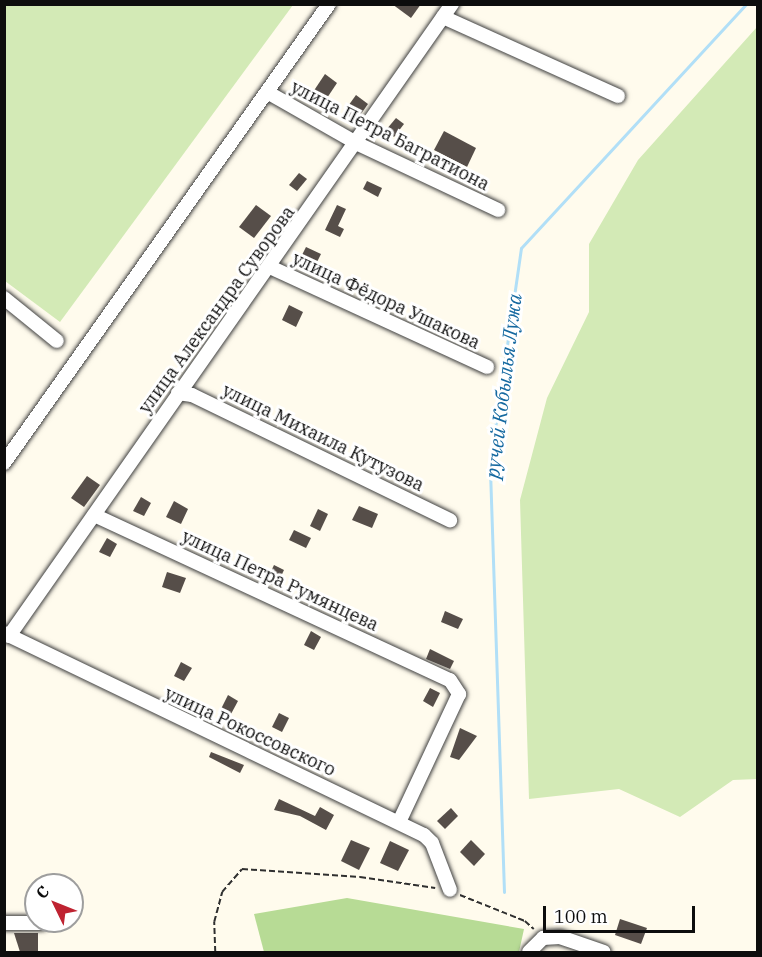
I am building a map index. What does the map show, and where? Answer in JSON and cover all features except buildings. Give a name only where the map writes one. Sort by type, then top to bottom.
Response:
[{"type":"street","points":[[4,463],[329,4]]},
{"type":"street","name":"улица Александра Суворова","points":[[7,635],[358,144],[452,4]]},
{"type":"street","points":[[443,16],[618,96]]},
{"type":"street","name":"улица Петра Багратиона","points":[[267,92],[358,144],[498,210]]},
{"type":"street","name":"улица Фёдора Ушакова","points":[[270,267],[487,367]]},
{"type":"street","points":[[4,298],[57,341]]},
{"type":"street","name":"улица Михаила Кутузова","points":[[178,393],[192,395],[450,520]]},
{"type":"street","name":"улица Петра Румянцева","points":[[94,515],[450,680],[459,694],[399,822]]},
{"type":"street","name":"улица Рокоссовского","points":[[7,635],[399,822],[432,843],[450,890]]},
{"type":"street","points":[[4,922],[24,923]]},
{"type":"street","points":[[530,952],[543,938],[560,938],[604,952]]},
{"type":"path","points":[[215,952],[214,922],[222,892],[242,869],[360,877],[450,890],[525,921],[543,938]]},
{"type":"green space","points":[[5,4],[293,5],[60,322],[5,281]]},
{"type":"green space","points":[[757,27],[757,779],[733,780],[680,817],[619,789],[529,799],[520,500],[547,398],[589,312],[589,244],[638,160]]},
{"type":"green space","points":[[347,898],[524,929],[519,952],[264,952],[254,914]]},
{"type":"waterway","name":"ручей Кобылья Лужа","points":[[504,892],[490,463],[521,248],[746,4]]}]
